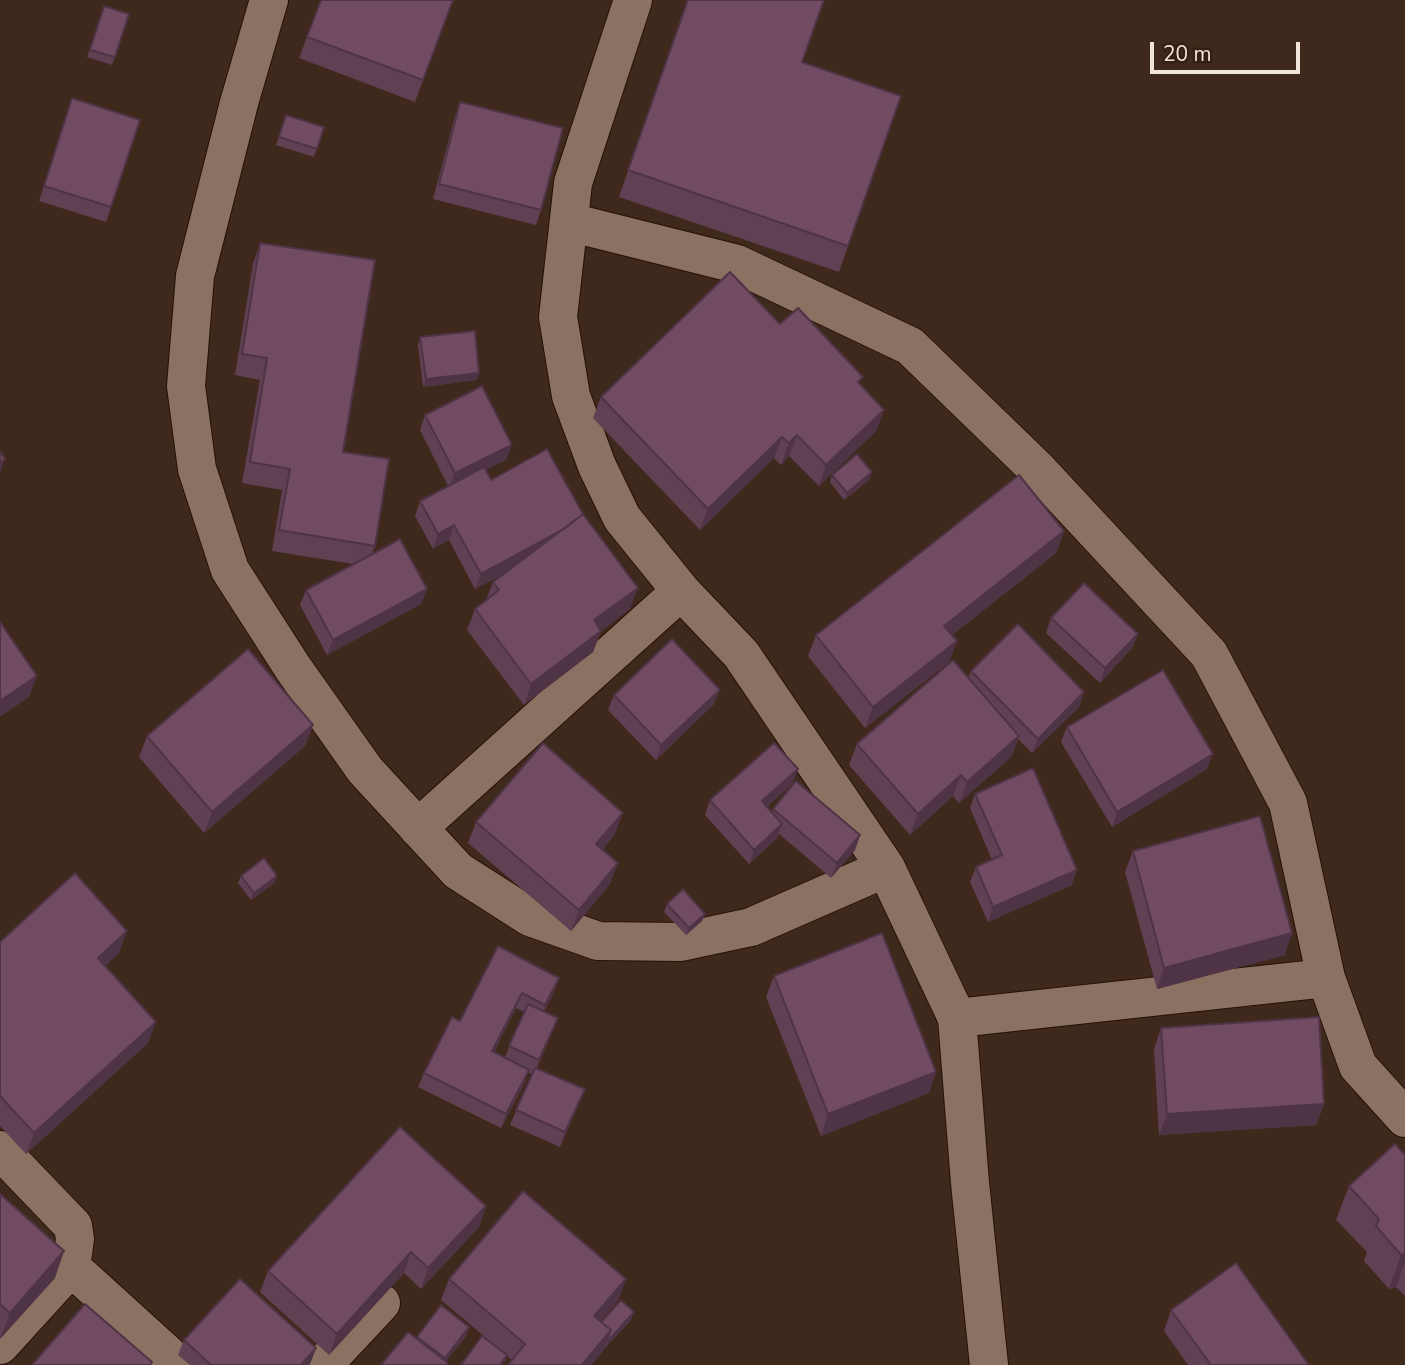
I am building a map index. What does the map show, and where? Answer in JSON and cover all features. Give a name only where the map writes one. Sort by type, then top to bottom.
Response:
[{"type":"street","points":[[269,0],[239,103],[195,276],[186,386],[197,469],[230,570],[293,668],[365,770],[458,871],[530,918],[598,941],[681,942],[751,927],[887,868]]},
{"type":"street","points":[[633,0],[573,183],[558,317],[571,396],[597,466],[622,518],[681,591],[741,654],[887,868],[957,1018],[970,1183],[989,1365]]},
{"type":"street","points":[[569,222],[737,264],[910,346],[1038,470],[1209,654],[1288,803],[1326,978],[1358,1066],[1402,1104]]},
{"type":"street","points":[[418,828],[681,591]]},
{"type":"street","points":[[957,1018],[1326,978]]},
{"type":"street","points":[[0,1150],[73,1226],[75,1239],[71,1267],[0,1345]]},
{"type":"street","points":[[71,1267],[179,1365]]},
{"type":"street","points":[[323,1365],[382,1303]]},
{"type":"building","points":[[321,0],[453,0],[423,80],[307,37]]},
{"type":"building","points":[[688,0],[824,0],[802,62],[901,96],[848,246],[628,170]]},
{"type":"building","points":[[104,6],[129,14],[115,57],[90,50]]},
{"type":"building","points":[[72,98],[140,120],[111,207],[44,186]]},
{"type":"building","points":[[460,102],[563,128],[541,210],[439,184]]},
{"type":"building","points":[[286,115],[324,127],[317,149],[279,137]]},
{"type":"building","points":[[260,243],[375,260],[343,452],[389,459],[375,546],[279,530],[290,469],[250,462],[267,358],[242,354]]},
{"type":"building","points":[[730,272],[780,324],[798,308],[863,377],[858,382],[884,410],[826,465],[797,435],[789,443],[782,437],[708,509],[601,397]]},
{"type":"building","points":[[475,331],[479,373],[426,379],[420,337]]},
{"type":"building","points":[[482,386],[512,445],[455,473],[425,415]]},
{"type":"building","points":[[547,449],[583,514],[564,529],[481,574],[454,525],[438,534],[420,501],[484,467],[491,480]]},
{"type":"building","points":[[857,454],[872,472],[847,493],[832,475]]},
{"type":"building","points":[[1019,475],[1064,531],[944,626],[957,641],[873,707],[816,635]]},
{"type":"building","points":[[583,514],[638,588],[594,620],[601,631],[531,684],[475,609],[499,590],[493,582]]},
{"type":"building","points":[[400,539],[427,589],[333,640],[306,590]]},
{"type":"building","points":[[1084,583],[1138,634],[1105,668],[1051,618]]},
{"type":"building","points":[[0,622],[37,676],[0,701]]},
{"type":"building","points":[[1018,624],[1084,692],[1038,739],[971,671]]},
{"type":"building","points":[[672,639],[720,690],[661,745],[614,695]]},
{"type":"building","points":[[248,649],[313,725],[212,812],[147,736]]},
{"type":"building","points":[[953,660],[1019,736],[967,782],[961,775],[918,814],[857,744]]},
{"type":"building","points":[[1163,670],[1213,754],[1117,812],[1067,727]]},
{"type":"building","points":[[543,743],[623,813],[596,844],[618,863],[579,910],[476,822]]},
{"type":"building","points":[[774,743],[798,769],[762,801],[782,824],[754,850],[710,800]]},
{"type":"building","points":[[1033,768],[1077,870],[993,907],[976,867],[1002,855],[975,794]]},
{"type":"building","points":[[796,781],[860,835],[837,863],[773,809]]},
{"type":"building","points":[[1260,816],[1292,933],[1164,968],[1133,851]]},
{"type":"building","points":[[264,858],[277,876],[254,893],[241,876]]},
{"type":"building","points":[[75,873],[127,931],[98,958],[156,1022],[34,1133],[0,1096],[0,942]]},
{"type":"building","points":[[683,889],[705,914],[689,928],[667,904]]},
{"type":"building","points":[[882,933],[936,1072],[828,1114],[774,976]]},
{"type":"building","points":[[498,946],[559,978],[545,1005],[522,993],[492,1051],[529,1070],[506,1114],[424,1073],[452,1017],[460,1021]]},
{"type":"building","points":[[528,1004],[558,1018],[539,1060],[509,1046]]},
{"type":"building","points":[[1319,1017],[1324,1104],[1167,1114],[1161,1028]]},
{"type":"building","points":[[535,1068],[585,1089],[565,1132],[516,1110]]},
{"type":"building","points":[[400,1127],[486,1206],[428,1268],[411,1252],[337,1334],[268,1271]]},
{"type":"building","points":[[1395,1144],[1405,1155],[1405,1254],[1401,1255],[1376,1226],[1379,1219],[1349,1186]]},
{"type":"building","points":[[523,1191],[626,1279],[594,1316],[611,1330],[582,1365],[508,1365],[525,1344],[449,1279]]},
{"type":"building","points":[[0,1194],[64,1251],[10,1313],[0,1304]]},
{"type":"building","points":[[1236,1263],[1309,1365],[1211,1365],[1171,1310]]},
{"type":"building","points":[[240,1279],[316,1348],[301,1365],[211,1365],[184,1340]]},
{"type":"building","points":[[621,1300],[634,1312],[608,1341],[611,1330],[601,1322]]},
{"type":"building","points":[[85,1304],[152,1362],[150,1365],[32,1365]]},
{"type":"building","points":[[441,1305],[469,1327],[445,1358],[417,1337]]},
{"type":"building","points":[[408,1332],[448,1363],[381,1365]]},
{"type":"building","points":[[482,1336],[507,1355],[500,1365],[461,1365]]}]
